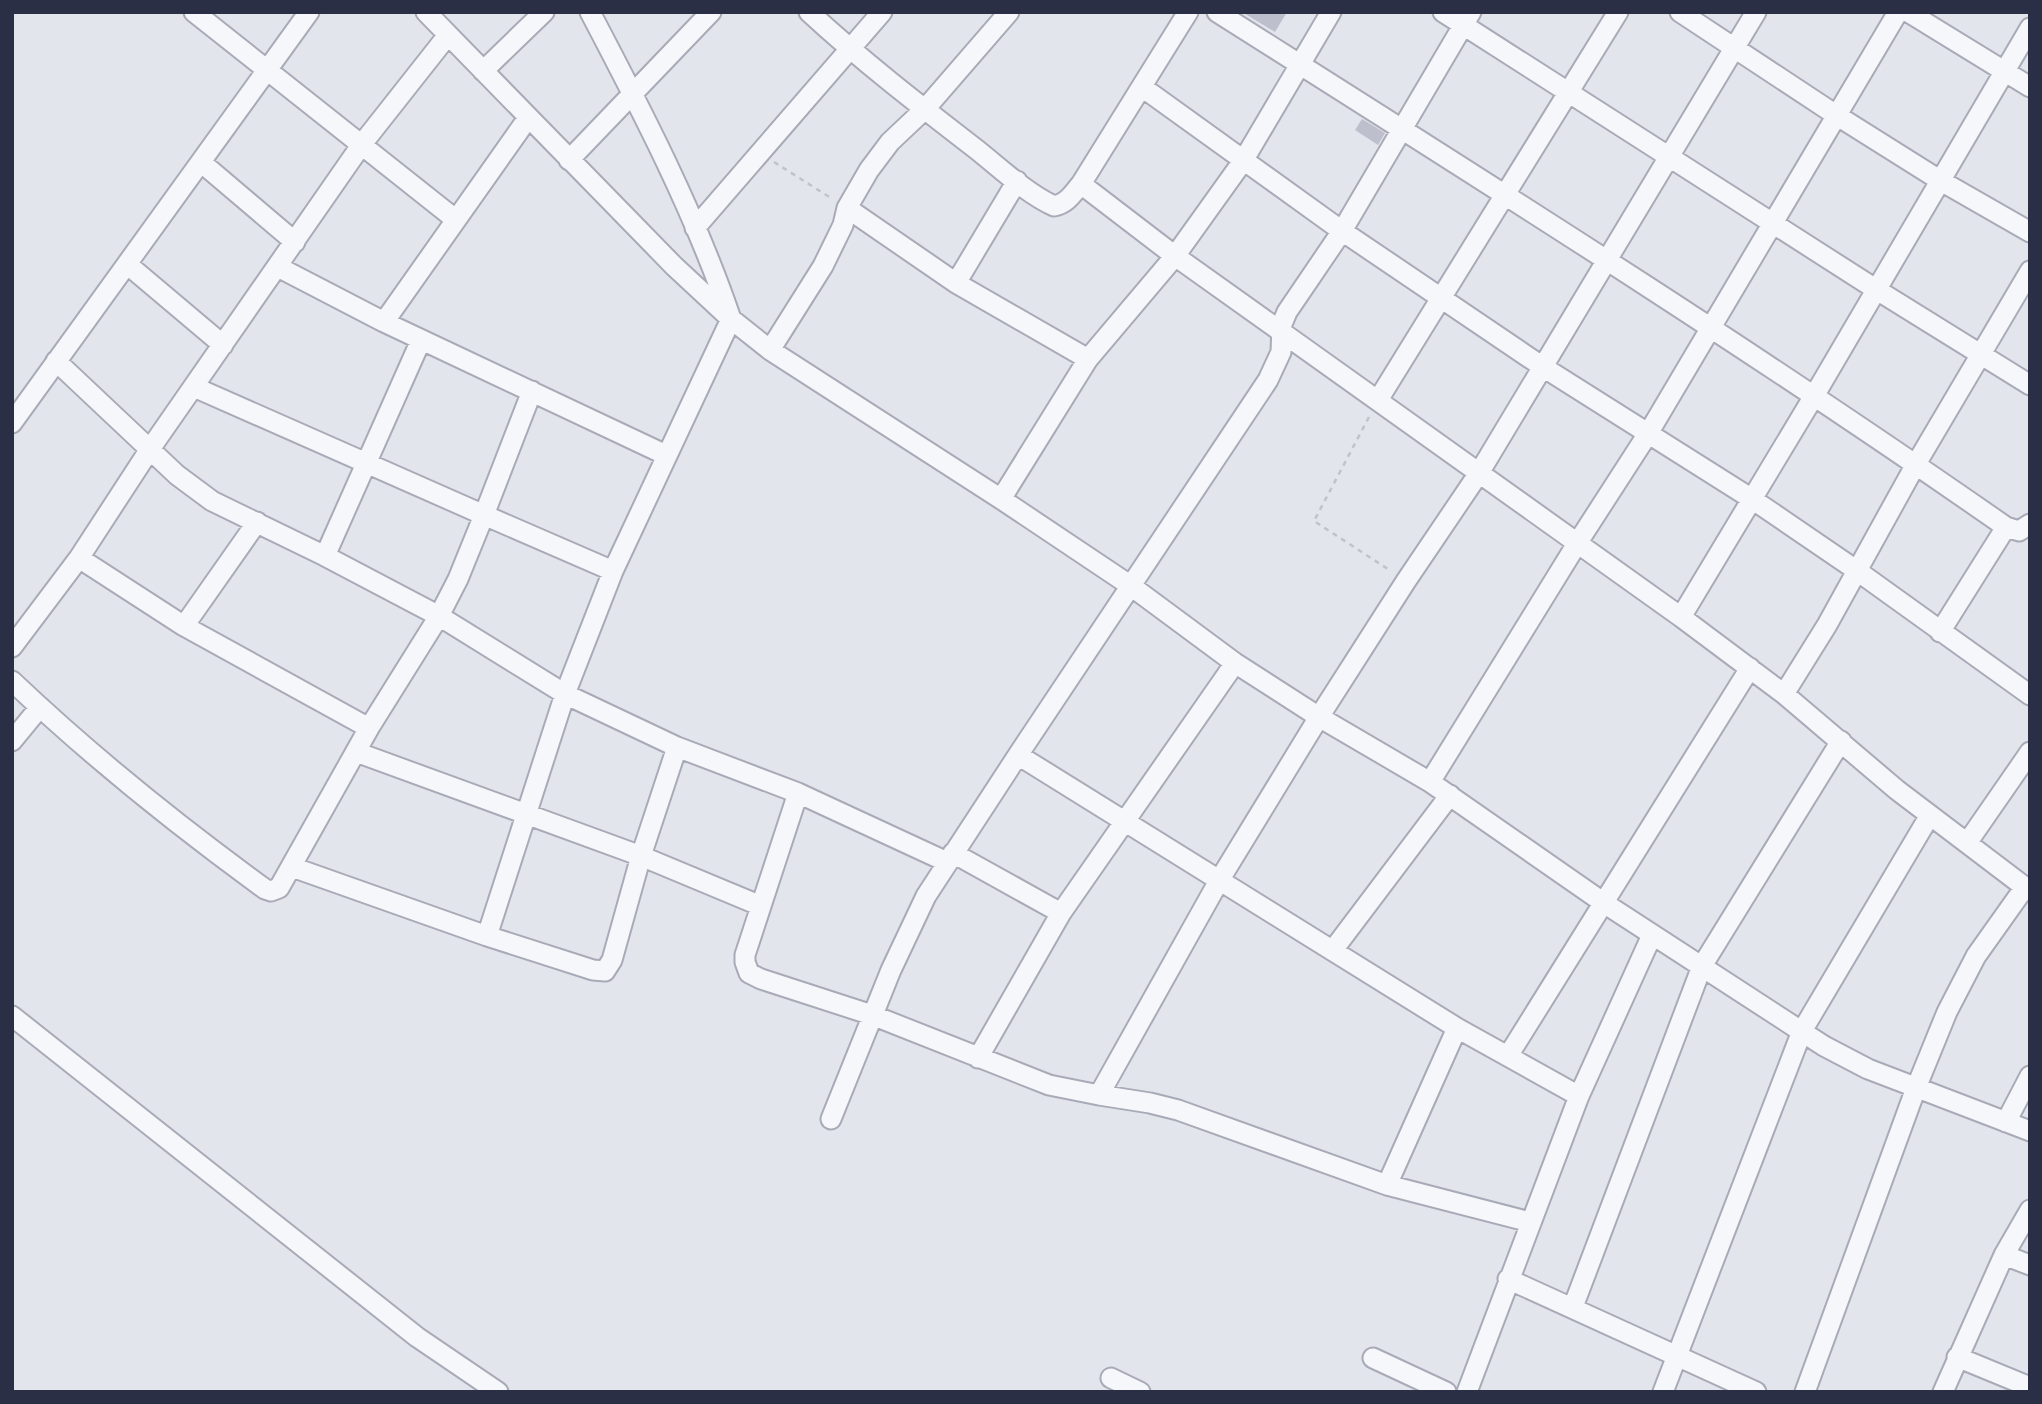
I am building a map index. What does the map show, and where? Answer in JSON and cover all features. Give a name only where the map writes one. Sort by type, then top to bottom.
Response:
[{"type":"street","points":[[194,12],[455,219]]},
{"type":"street","points":[[12,423],[309,12]]},
{"type":"street","points":[[426,12],[674,266],[730,319],[770,350],[1131,586],[1236,663],[1319,717],[1450,795],[1604,903],[1802,1031],[1844,1057],[1916,1088],[2030,1131]]},
{"type":"street","points":[[483,71],[544,12]]},
{"type":"street","points":[[487,936],[565,694],[613,571],[730,319],[695,228],[633,93],[590,12]]},
{"type":"street","points":[[569,160],[711,12]]},
{"type":"street","points":[[809,12],[850,50],[1017,181],[1054,206],[1068,200],[1081,184],[1188,12]]},
{"type":"street","points":[[695,228],[882,12]]},
{"type":"street","points":[[770,350],[836,242],[844,225],[847,208],[880,155],[925,109],[1009,12]]},
{"type":"street","points":[[1217,12],[1711,327],[2006,527],[2019,531],[2030,524]]},
{"type":"street","points":[[1001,499],[1088,359],[1175,256],[1242,161],[1331,12]]},
{"type":"street","points":[[1443,12],[1467,19],[1569,93],[2030,385]]},
{"type":"street","points":[[1378,400],[1618,12]]},
{"type":"street","points":[[1680,12],[1836,115],[1941,181],[2030,232]]},
{"type":"street","points":[[1100,1096],[1220,879],[1319,717],[1406,581],[1479,474],[1756,12]]},
{"type":"street","points":[[1430,782],[1649,432],[1898,12]]},
{"type":"street","points":[[1908,12],[2030,88]]},
{"type":"street","points":[[831,1119],[872,1015],[926,896],[1268,380],[1280,357],[1282,324],[1287,312],[1342,231],[1467,19]]},
{"type":"street","points":[[1681,617],[2030,29]]},
{"type":"street","points":[[12,647],[79,558],[150,449],[362,144],[448,35]]},
{"type":"street","points":[[1142,87],[1342,231],[1543,367],[1752,499],[2030,695]]},
{"type":"street","points":[[384,322],[528,118]]},
{"type":"street","points":[[202,163],[295,242]]},
{"type":"street","points":[[956,283],[1017,181]]},
{"type":"street","points":[[1081,184],[1175,256],[1578,542],[1750,668],[1897,790],[2027,889],[1976,956],[1962,980],[1916,1088],[1805,1392]]},
{"type":"street","points":[[847,208],[956,283],[1088,359]]},
{"type":"street","points":[[127,264],[223,345]]},
{"type":"street","points":[[278,267],[421,340],[666,455]]},
{"type":"street","points":[[1784,694],[1827,625],[1916,464],[2030,271]]},
{"type":"street","points":[[325,556],[421,340]]},
{"type":"street","points":[[56,361],[196,490],[439,616],[565,694],[677,747],[798,793],[950,858],[1061,913]]},
{"type":"street","points":[[194,387],[613,571]]},
{"type":"street","points":[[12,681],[185,830],[265,889],[276,890],[292,867],[369,728],[439,616],[484,515],[532,391]]},
{"type":"street","points":[[184,626],[257,522]]},
{"type":"street","points":[[1940,632],[2006,527]]},
{"type":"street","points":[[79,558],[184,626],[369,728]]},
{"type":"street","points":[[978,1058],[1061,913],[1236,663]]},
{"type":"street","points":[[1508,1056],[1682,772],[1750,668]]},
{"type":"street","points":[[12,741],[40,707]]},
{"type":"street","points":[[1573,1307],[1702,966],[1841,741]]},
{"type":"street","points":[[292,867],[487,936],[593,970],[605,971],[612,960],[641,856],[677,747]]},
{"type":"street","points":[[356,752],[641,856],[761,906]]},
{"type":"street","points":[[1967,843],[2030,752]]},
{"type":"street","points":[[1018,755],[1457,1028],[1579,1096]]},
{"type":"street","points":[[798,793],[745,955],[749,973],[872,1015],[1049,1085],[1178,1110],[1387,1185],[1531,1222]]},
{"type":"street","points":[[1333,950],[1450,795]]},
{"type":"street","points":[[1663,1392],[1802,1031],[1930,816]]},
{"type":"street","points":[[1467,1392],[1579,1096],[1653,935]]},
{"type":"street","points":[[12,1016],[406,1329],[498,1392]]},
{"type":"street","points":[[1387,1185],[1457,1028]]},
{"type":"street","points":[[2006,1122],[2030,1076]]},
{"type":"street","points":[[1943,1392],[2004,1255],[2030,1209]]},
{"type":"street","points":[[2004,1255],[2030,1265]]},
{"type":"street","points":[[1508,1279],[1756,1392]]},
{"type":"street","points":[[1957,1357],[2030,1387]]},
{"type":"street","points":[[1373,1358],[1446,1392]]},
{"type":"street","points":[[1111,1378],[1140,1392]]},
{"type":"path","points":[[760,153],[847,208]]},
{"type":"path","points":[[1378,400],[1314,521],[1406,581]]},
{"type":"building","points":[[1242,12],[1287,12],[1275,32]]},
{"type":"building","points":[[1362,119],[1385,133],[1378,145],[1355,130]]}]
